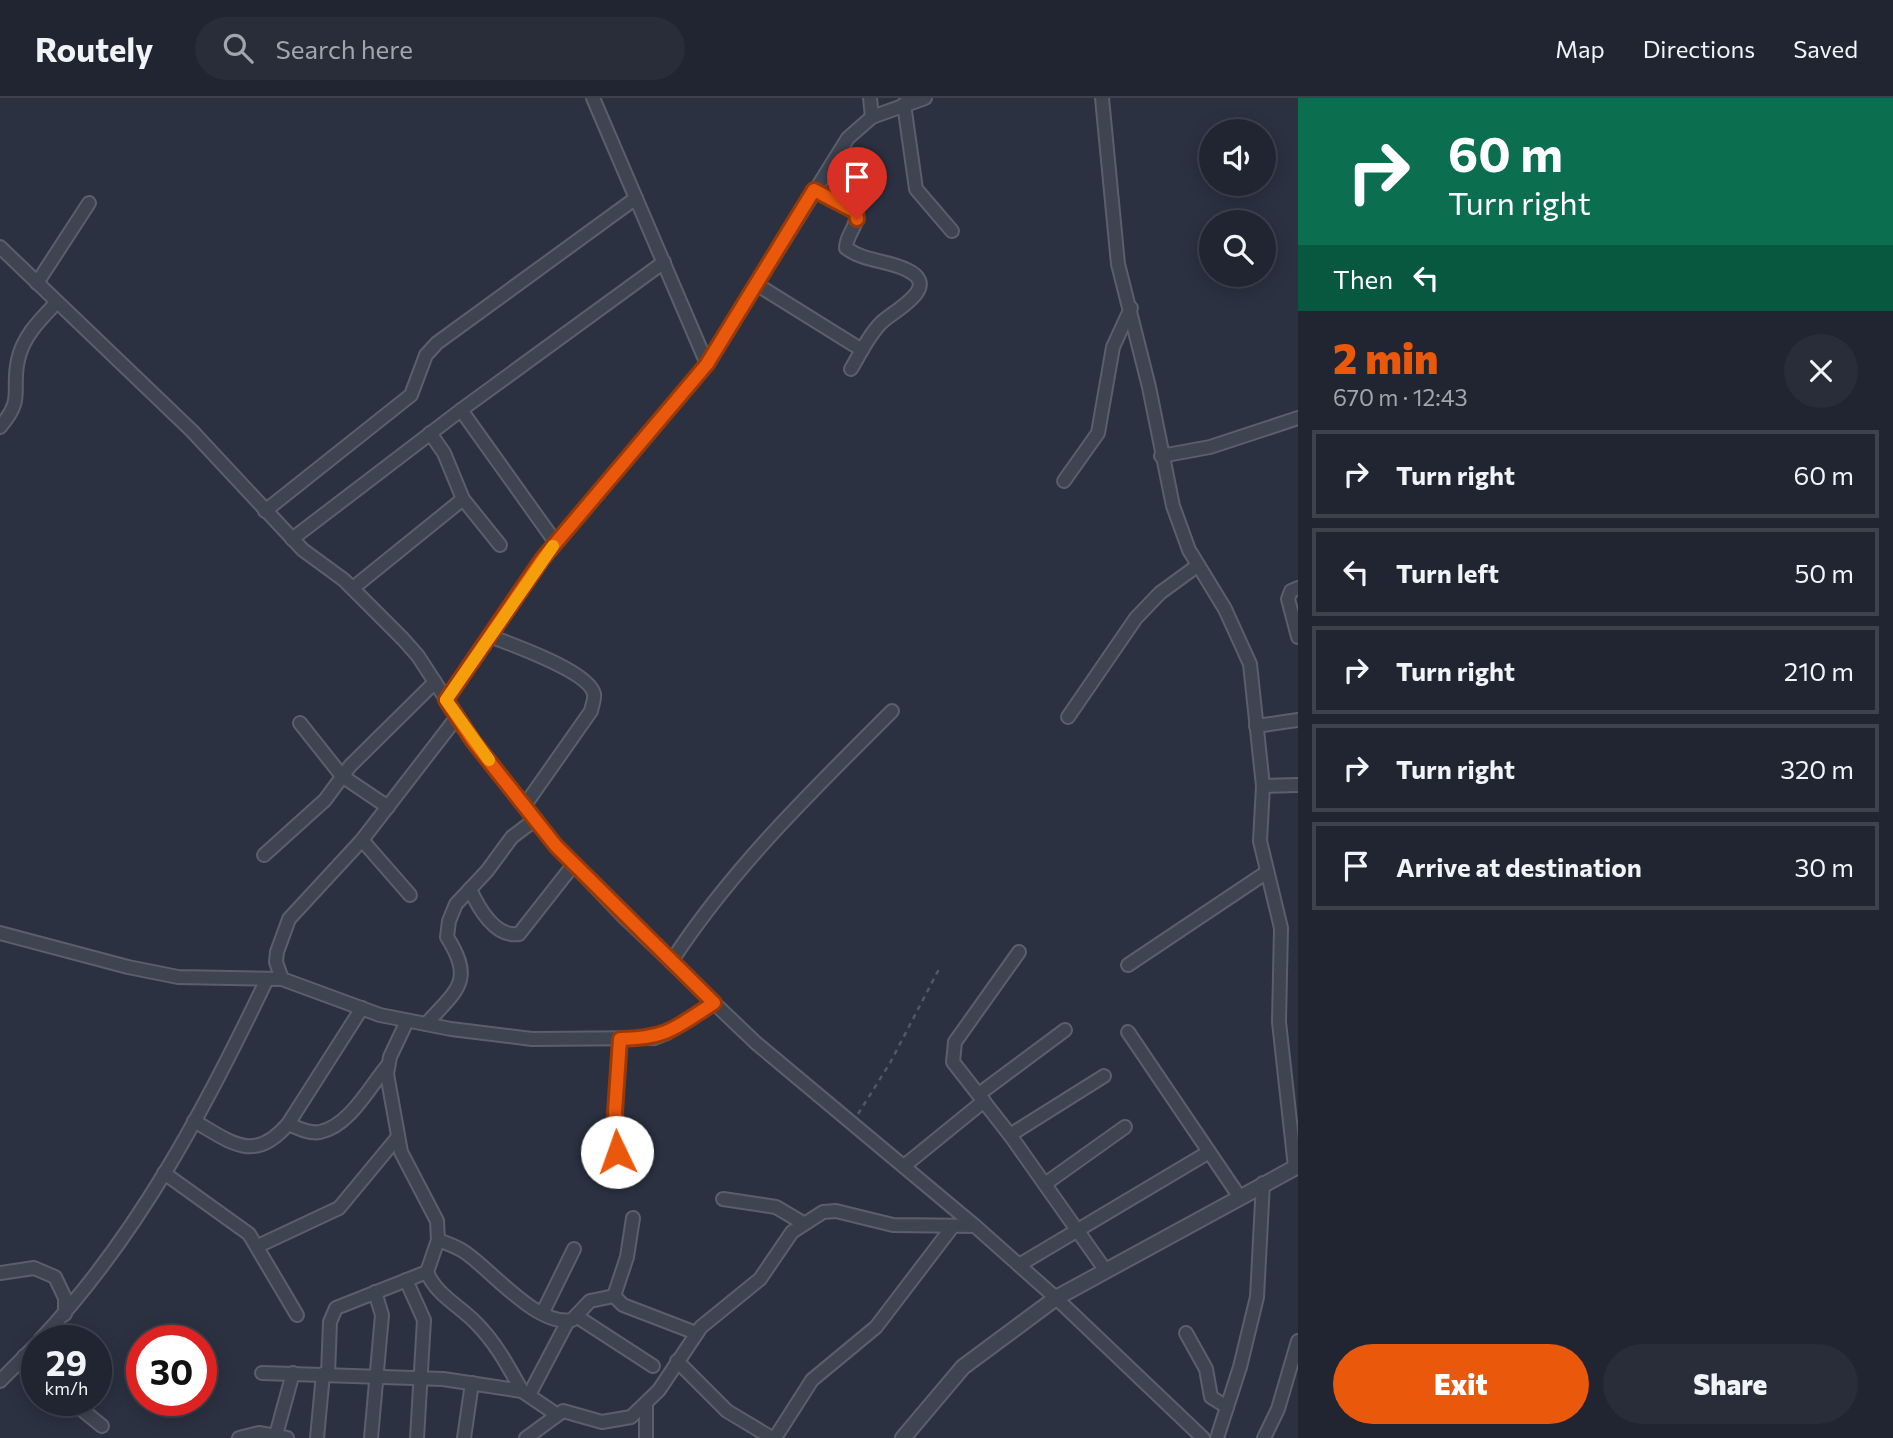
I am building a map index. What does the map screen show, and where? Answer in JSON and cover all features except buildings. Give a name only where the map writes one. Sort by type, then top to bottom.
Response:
[{"type":"street","points":[[593,98],[707,364]]},
{"type":"street","points":[[870,98],[872,117]]},
{"type":"street","points":[[446,700],[556,543],[707,364],[848,138],[872,117],[925,98]]},
{"type":"street","points":[[902,1438],[963,1367],[1056,1298],[1296,1166],[1279,1022],[1281,928],[1260,841],[1262,786],[1246,652],[1225,609],[1197,566],[1173,506],[1131,308],[1122,288],[1102,98]]},
{"type":"street","points":[[904,104],[916,189],[952,231]]},
{"type":"street","points":[[814,190],[856,212],[857,219],[846,240],[846,248],[873,261],[916,274],[920,284],[917,295],[909,305],[881,323],[850,369]]},
{"type":"street","points":[[265,511],[411,396],[418,384],[426,355],[437,343],[636,198]]},
{"type":"street","points":[[37,282],[89,203]]},
{"type":"street","points":[[0,247],[192,431],[292,539],[353,588],[403,639],[457,717],[536,819],[574,864],[671,962],[757,1043],[975,1226],[1056,1298],[1203,1438]]},
{"type":"street","points":[[292,539],[430,433],[664,262]]},
{"type":"street","points":[[756,284],[862,351]]},
{"type":"street","points":[[0,427],[15,406],[18,359],[25,340],[33,326],[57,302]]},
{"type":"street","points":[[1064,481],[1098,433],[1113,347],[1131,308]]},
{"type":"street","points":[[461,410],[556,543]]},
{"type":"street","points":[[1161,456],[1210,447],[1298,418]]},
{"type":"street","points":[[430,433],[444,453],[463,499],[500,545]]},
{"type":"street","points":[[353,588],[463,499]]},
{"type":"street","points":[[1068,717],[1136,618],[1160,593],[1197,566]]},
{"type":"street","points":[[1298,588],[1291,591],[1288,599],[1298,637]]},
{"type":"street","points":[[490,636],[567,669],[587,681],[594,695],[591,711],[525,805]]},
{"type":"street","points":[[264,855],[326,800],[342,776],[435,682]]},
{"type":"street","points":[[671,962],[704,914],[748,859],[892,711]]},
{"type":"street","points":[[282,979],[276,962],[277,953],[289,919],[362,840],[457,717]]},
{"type":"street","points":[[1256,726],[1298,720]]},
{"type":"street","points":[[300,723],[342,776],[388,807]]},
{"type":"street","points":[[1262,786],[1298,785]]},
{"type":"street","points":[[426,1024],[457,986],[463,974],[462,962],[446,931],[456,904],[512,837],[536,819]]},
{"type":"street","points":[[362,840],[410,895]]},
{"type":"street","points":[[470,889],[484,915],[502,930],[512,935],[519,934],[574,864]]},
{"type":"street","points":[[1128,965],[1267,872]]},
{"type":"street","points":[[0,933],[128,967],[178,977],[282,979],[407,1021],[532,1039],[654,1038],[667,1033],[714,1003]]},
{"type":"street","points":[[1019,952],[955,1042],[953,1062],[1010,1135],[1106,1271]]},
{"type":"street","points":[[54,1325],[104,1264],[164,1173],[194,1121],[267,979]]},
{"type":"street","points":[[194,1121],[235,1144],[250,1147],[274,1139],[288,1124],[362,1008]]},
{"type":"street","points":[[288,1124],[310,1132],[331,1128],[350,1112],[387,1066],[407,1021]]},
{"type":"street","points":[[904,1166],[982,1097],[1065,1030]]},
{"type":"street","points":[[1128,1032],[1238,1196]]},
{"type":"street","points":[[617,1152],[615,1112],[620,1039]]},
{"type":"street","points":[[387,1066],[397,1138],[406,1166],[437,1221],[438,1240],[427,1272],[434,1286],[476,1322],[496,1345],[525,1393]]},
{"type":"street","points":[[1010,1135],[1104,1076]]},
{"type":"street","points":[[1045,1184],[1125,1127]]},
{"type":"street","points":[[258,1245],[339,1208],[397,1138]]},
{"type":"street","points":[[1019,1265],[1209,1152]]},
{"type":"street","points":[[164,1173],[239,1224],[258,1245],[297,1315]]},
{"type":"street","points":[[1217,1438],[1256,1297],[1263,1183]]},
{"type":"street","points":[[723,1199],[776,1207],[803,1223]]},
{"type":"street","points":[[526,1438],[563,1411],[603,1422],[616,1422],[631,1417],[646,1405],[696,1333],[760,1279],[792,1232],[823,1212],[836,1211],[893,1225],[975,1226]]},
{"type":"street","points":[[614,1296],[627,1256],[633,1219]]},
{"type":"street","points":[[677,1361],[727,1411],[773,1438],[812,1380],[876,1327],[953,1226]]},
{"type":"street","points":[[438,1240],[463,1251],[508,1291],[544,1312],[572,1319],[653,1366]]},
{"type":"street","points":[[544,1312],[574,1250]]},
{"type":"street","points":[[0,1273],[34,1268],[55,1277],[65,1298],[65,1314]]},
{"type":"street","points":[[317,1438],[331,1314],[346,1303],[427,1272]]},
{"type":"street","points":[[406,1280],[424,1320],[417,1438]]},
{"type":"street","points":[[371,1438],[382,1315],[375,1292]]},
{"type":"street","points":[[614,1296],[623,1305],[696,1333]]},
{"type":"street","points":[[525,1393],[572,1319],[590,1301],[614,1296]]},
{"type":"street","points":[[1186,1334],[1206,1369],[1211,1397],[1227,1407]]},
{"type":"street","points":[[1264,1438],[1278,1409],[1298,1340]]},
{"type":"street","points":[[0,1381],[21,1359]]},
{"type":"street","points":[[262,1373],[376,1375],[472,1383],[525,1393],[556,1414]]},
{"type":"street","points":[[239,1438],[250,1433],[282,1437],[293,1373]]},
{"type":"street","points":[[464,1438],[472,1383]]},
{"type":"street","points":[[646,1405],[646,1438]]},
{"type":"street","points":[[90,1416],[102,1426]]},
{"type":"path","points":[[852,1123],[897,1051],[939,969]]},
{"type":"slow traffic","points":[[489,760],[446,700],[553,546]]},
{"type":"route","points":[[617,1152],[615,1112],[620,1039],[654,1038],[667,1033],[714,1003],[623,916],[556,846],[473,741],[446,700],[543,558],[707,364],[814,190],[847,205],[856,212],[857,219]]}]
